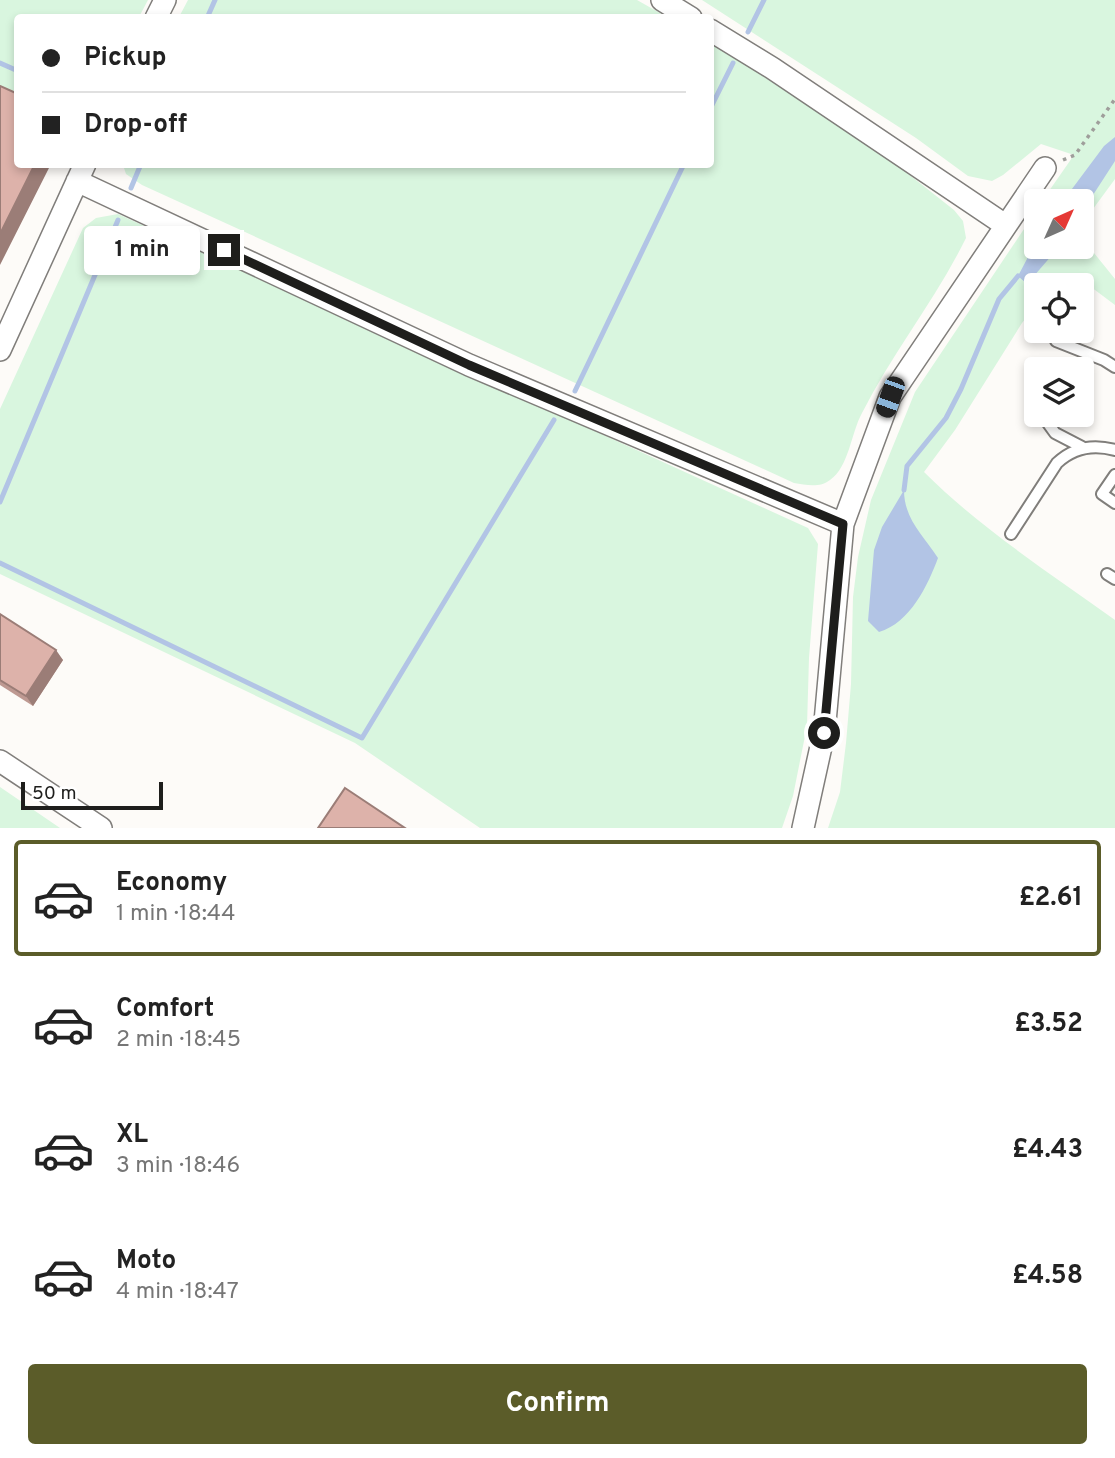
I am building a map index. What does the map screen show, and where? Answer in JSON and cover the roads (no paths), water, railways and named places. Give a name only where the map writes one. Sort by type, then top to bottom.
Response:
[{"type":"street","points":[[662,0],[685,14]]},
{"type":"street","points":[[714,32],[772,68],[1005,225]]},
{"type":"street","points":[[803,828],[824,733],[843,524],[890,397],[1045,168]]},
{"type":"street","points":[[0,350],[81,173],[469,365],[843,524]]},
{"type":"street","points":[[0,761],[102,828]]},
{"type":"lane","points":[[1061,343],[1115,367]]},
{"type":"lane","points":[[1051,427],[1055,433],[1082,447],[1115,450]]},
{"type":"lane","points":[[1011,534],[1057,463],[1082,447]]},
{"type":"lane","points":[[1115,475],[1102,494],[1115,503]]},
{"type":"water","points":[[1115,137],[1115,161],[1094,193],[1094,189],[1072,189],[1104,146]]},
{"type":"water","points":[[1027,259],[1049,259],[1037,273],[1024,273],[1024,281],[1018,276]]},
{"type":"water","points":[[904,490],[911,518],[938,558],[929,580],[909,612],[879,632],[868,621],[874,550],[882,527]]},
{"type":"waterway","points":[[209,14],[215,0]]},
{"type":"waterway","points":[[748,32],[764,0]]},
{"type":"waterway","points":[[0,63],[14,69]]},
{"type":"waterway","points":[[714,101],[733,63]]},
{"type":"waterway","points":[[131,188],[139,168]]},
{"type":"waterway","points":[[575,391],[682,168]]},
{"type":"waterway","points":[[0,502],[118,220]]},
{"type":"waterway","points":[[904,490],[907,466],[946,418],[999,299],[1018,276]]},
{"type":"waterway","points":[[0,563],[362,738],[554,420]]}]
